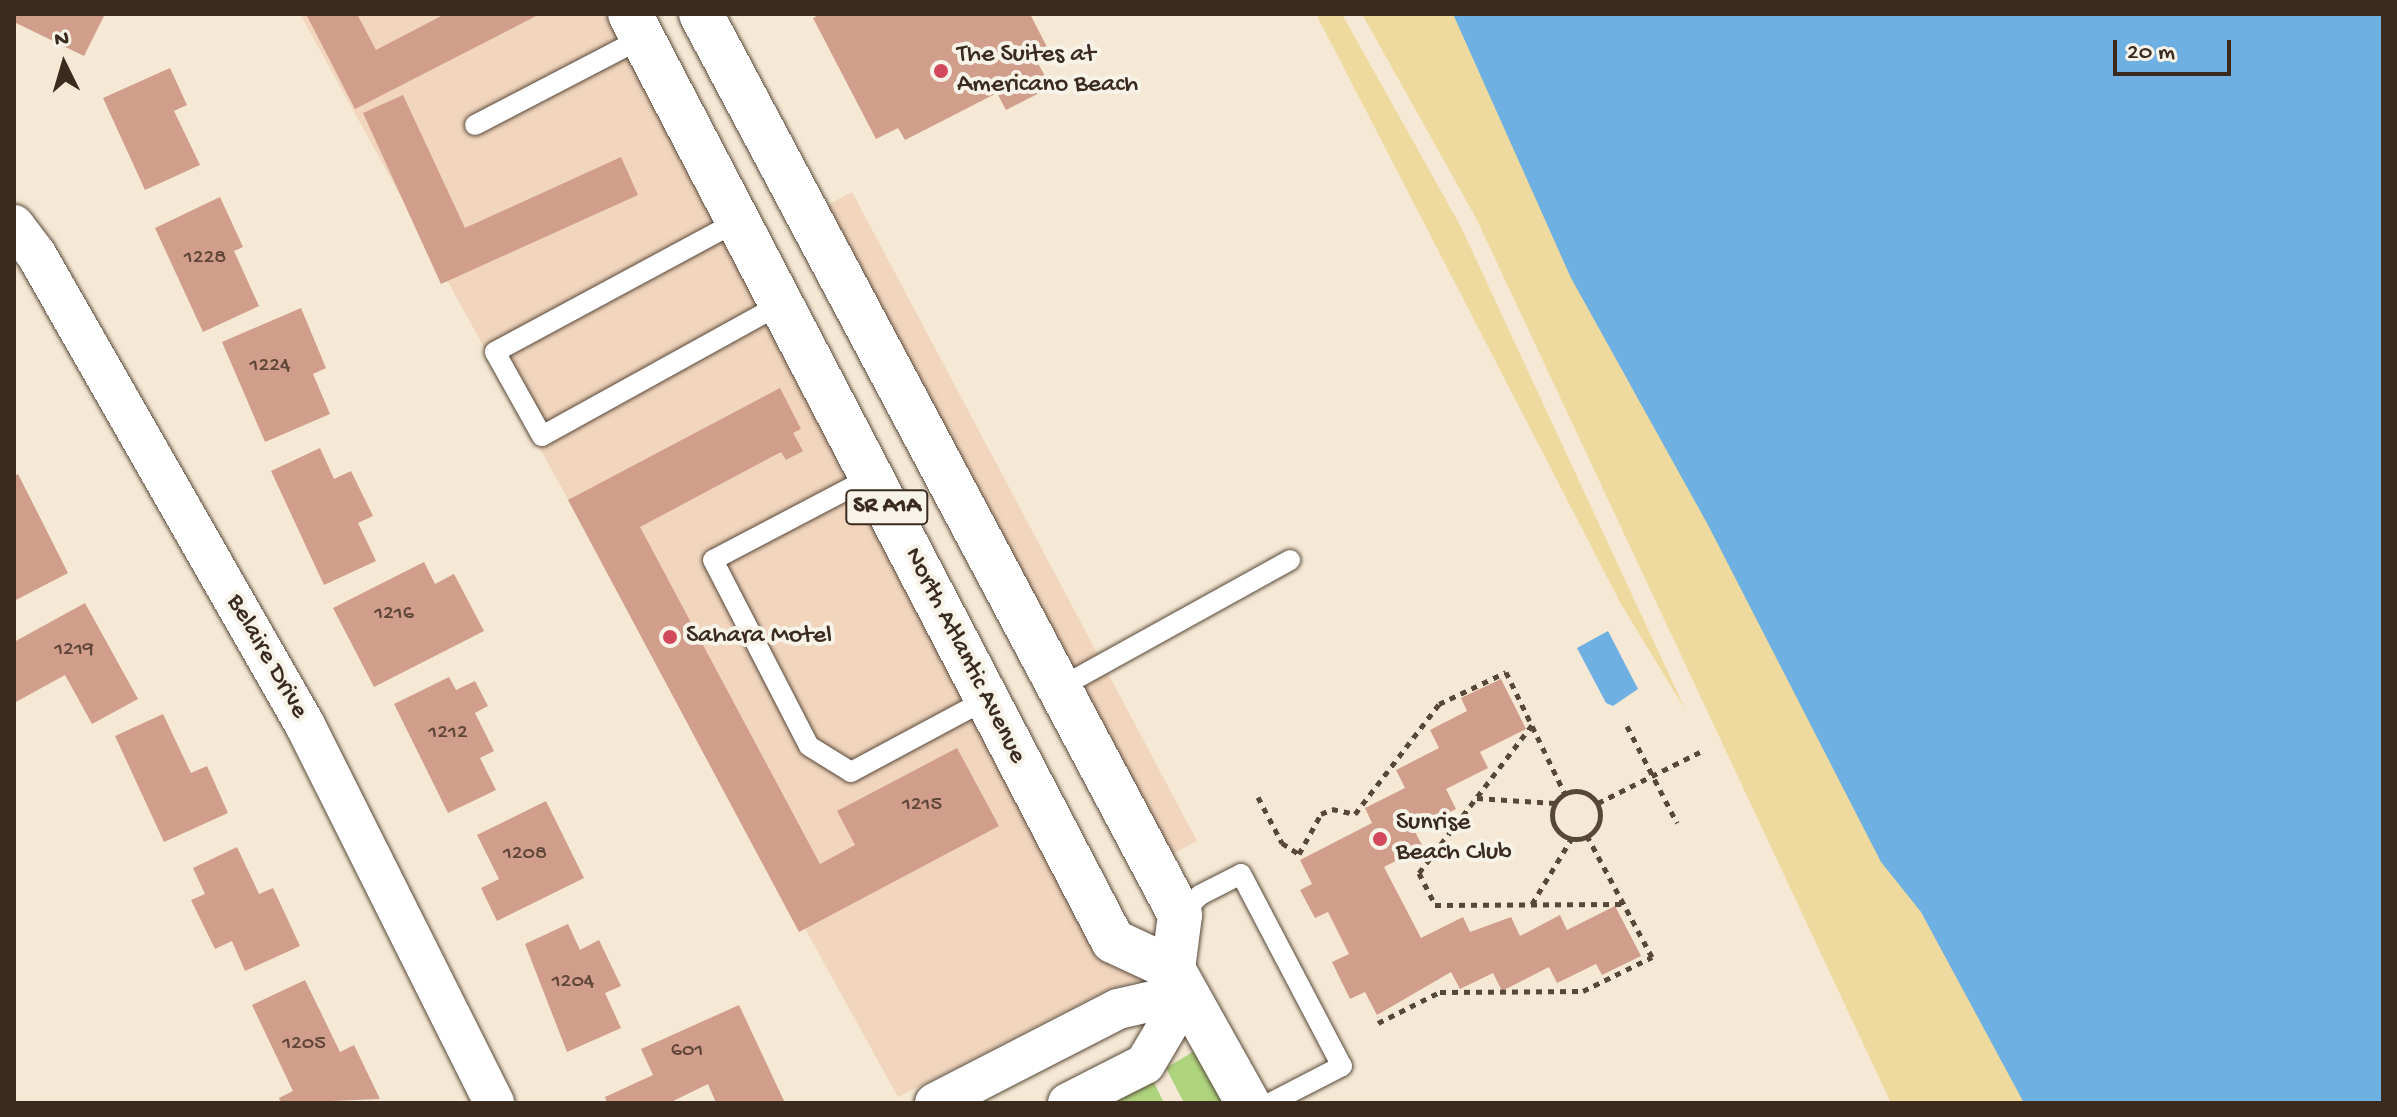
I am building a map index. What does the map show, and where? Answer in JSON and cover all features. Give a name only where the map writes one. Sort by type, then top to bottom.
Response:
[{"type":"main road","name":"SR A1A","points":[[701,14],[929,451],[1061,687],[1180,915]]},
{"type":"main road","name":"North Atlantic Avenue","points":[[636,26],[1113,941],[1180,981]]},
{"type":"main road","points":[[1180,915],[1180,981],[1248,1103]]},
{"type":"street","name":"Belaire Drive","points":[[14,225],[36,254],[305,725],[494,1103]]},
{"type":"street","points":[[935,1103],[1118,1009],[1180,981]]},
{"type":"street","points":[[1068,1103],[1145,1064],[1180,981]]},
{"type":"lane","points":[[475,125],[636,26]]},
{"type":"lane","points":[[738,221],[495,352],[542,436],[781,304]]},
{"type":"lane","points":[[871,477],[713,560],[802,733],[809,746],[851,772],[987,699]]},
{"type":"lane","points":[[1061,687],[1290,560]]},
{"type":"lane","points":[[1180,915],[1200,895],[1241,874],[1342,1066],[1270,1103]]},
{"type":"path","points":[[1258,797],[1282,843],[1299,854],[1321,814],[1332,809],[1355,814],[1439,704],[1506,672],[1565,794]]},
{"type":"path","points":[[1532,725],[1419,873],[1435,905],[1624,904]]},
{"type":"path","points":[[1627,726],[1677,823]]},
{"type":"path","points":[[1598,803],[1700,752]]},
{"type":"path","points":[[1477,798],[1555,803],[1565,794],[1583,792],[1598,803]]},
{"type":"path","points":[[1555,803],[1557,829],[1572,838],[1587,836],[1599,822],[1598,803]]},
{"type":"path","points":[[1378,1023],[1440,992],[1583,991],[1652,957],[1587,836]]},
{"type":"path","points":[[1532,905],[1572,838]]},
{"type":"shaded area","points":[[300,14],[642,14],[1157,975],[1109,989],[898,1097]]},
{"type":"shaded area","points":[[852,192],[1197,841],[1144,869],[799,220]]},
{"type":"green space","points":[[1196,1050],[1225,1103],[1184,1103],[1166,1068]]},
{"type":"green space","points":[[1145,1064],[1164,1103],[1068,1103]]},
{"type":"sand","points":[[1316,14],[1342,14],[1461,227],[1686,711],[1621,604]]},
{"type":"sand","points":[[1362,14],[1768,14],[2382,1103],[1891,1103],[1476,218]]},
{"type":"water","points":[[1453,14],[2383,14],[2383,1103],[2024,1103],[1921,912],[1881,862],[1708,525],[1571,278]]},
{"type":"water","points":[[1608,631],[1638,689],[1613,706],[1606,703],[1577,648]]},
{"type":"building","points":[[14,14],[105,14],[84,56],[14,22]]},
{"type":"building","points":[[306,14],[357,14],[376,50],[445,14],[540,14],[355,109]]},
{"type":"building","name":"The Suites at Americano Beach","points":[[821,14],[1030,14],[1048,49],[1034,56],[1051,87],[1006,110],[997,93],[905,140],[898,128],[876,139],[813,18]]},
{"type":"building","points":[[170,68],[187,105],[174,111],[200,165],[145,190],[103,98]]},
{"type":"building","points":[[403,95],[465,228],[621,157],[638,195],[441,284],[363,113]]},
{"type":"building","points":[[220,197],[243,247],[234,251],[259,306],[203,332],[155,228]]},
{"type":"building","points":[[301,308],[326,368],[313,374],[330,414],[265,442],[222,342]]},
{"type":"building","name":"Sahara Motel","points":[[780,388],[801,429],[793,433],[803,451],[786,460],[781,452],[640,527],[820,864],[855,845],[837,811],[957,748],[999,826],[799,932],[568,500]]},
{"type":"building","points":[[320,448],[334,479],[351,471],[373,516],[358,523],[376,561],[324,585],[271,471]]},
{"type":"building","points":[[18,474],[68,573],[14,601],[14,476]]},
{"type":"building","points":[[424,562],[435,584],[454,574],[484,631],[374,687],[333,608]]},
{"type":"building","points":[[85,603],[138,699],[92,724],[65,675],[14,703],[14,642]]},
{"type":"building","points":[[449,677],[456,690],[475,681],[488,706],[475,713],[494,751],[480,758],[496,790],[448,813],[394,704]]},
{"type":"building","name":"Sunrise Beach Club","points":[[1501,679],[1526,729],[1480,752],[1488,768],[1446,789],[1456,809],[1414,830],[1423,847],[1384,867],[1421,938],[1463,917],[1470,932],[1511,917],[1520,936],[1560,915],[1567,930],[1615,906],[1641,956],[1602,975],[1596,964],[1557,983],[1549,967],[1502,991],[1493,973],[1460,989],[1451,972],[1377,1015],[1365,992],[1350,999],[1332,962],[1349,954],[1328,912],[1315,918],[1300,890],[1312,884],[1300,860],[1372,823],[1365,808],[1405,788],[1396,770],[1439,748],[1430,730],[1467,711],[1461,698]]},
{"type":"building","points":[[163,714],[191,773],[207,766],[228,813],[164,842],[115,736]]},
{"type":"building","points":[[546,801],[584,878],[497,921],[481,888],[499,879],[477,835]]},
{"type":"building","points":[[237,847],[259,894],[273,888],[300,946],[245,971],[232,941],[215,949],[191,900],[205,894],[193,868]]},
{"type":"building","points":[[568,924],[580,950],[599,940],[621,986],[605,993],[621,1028],[567,1052],[525,944]]},
{"type":"building","points":[[305,980],[340,1052],[354,1045],[380,1099],[281,1103],[279,1098],[293,1091],[252,1005]]},
{"type":"building","points":[[739,1005],[785,1103],[716,1103],[708,1084],[669,1103],[607,1103],[605,1097],[653,1075],[641,1049]]},
{"type":"place","name":"The Suites at Americano Beach","points":[[941,71]]},
{"type":"place","name":"Sahara Motel","points":[[670,637]]},
{"type":"place","name":"Sunrise Beach Club","points":[[1380,839]]}]
